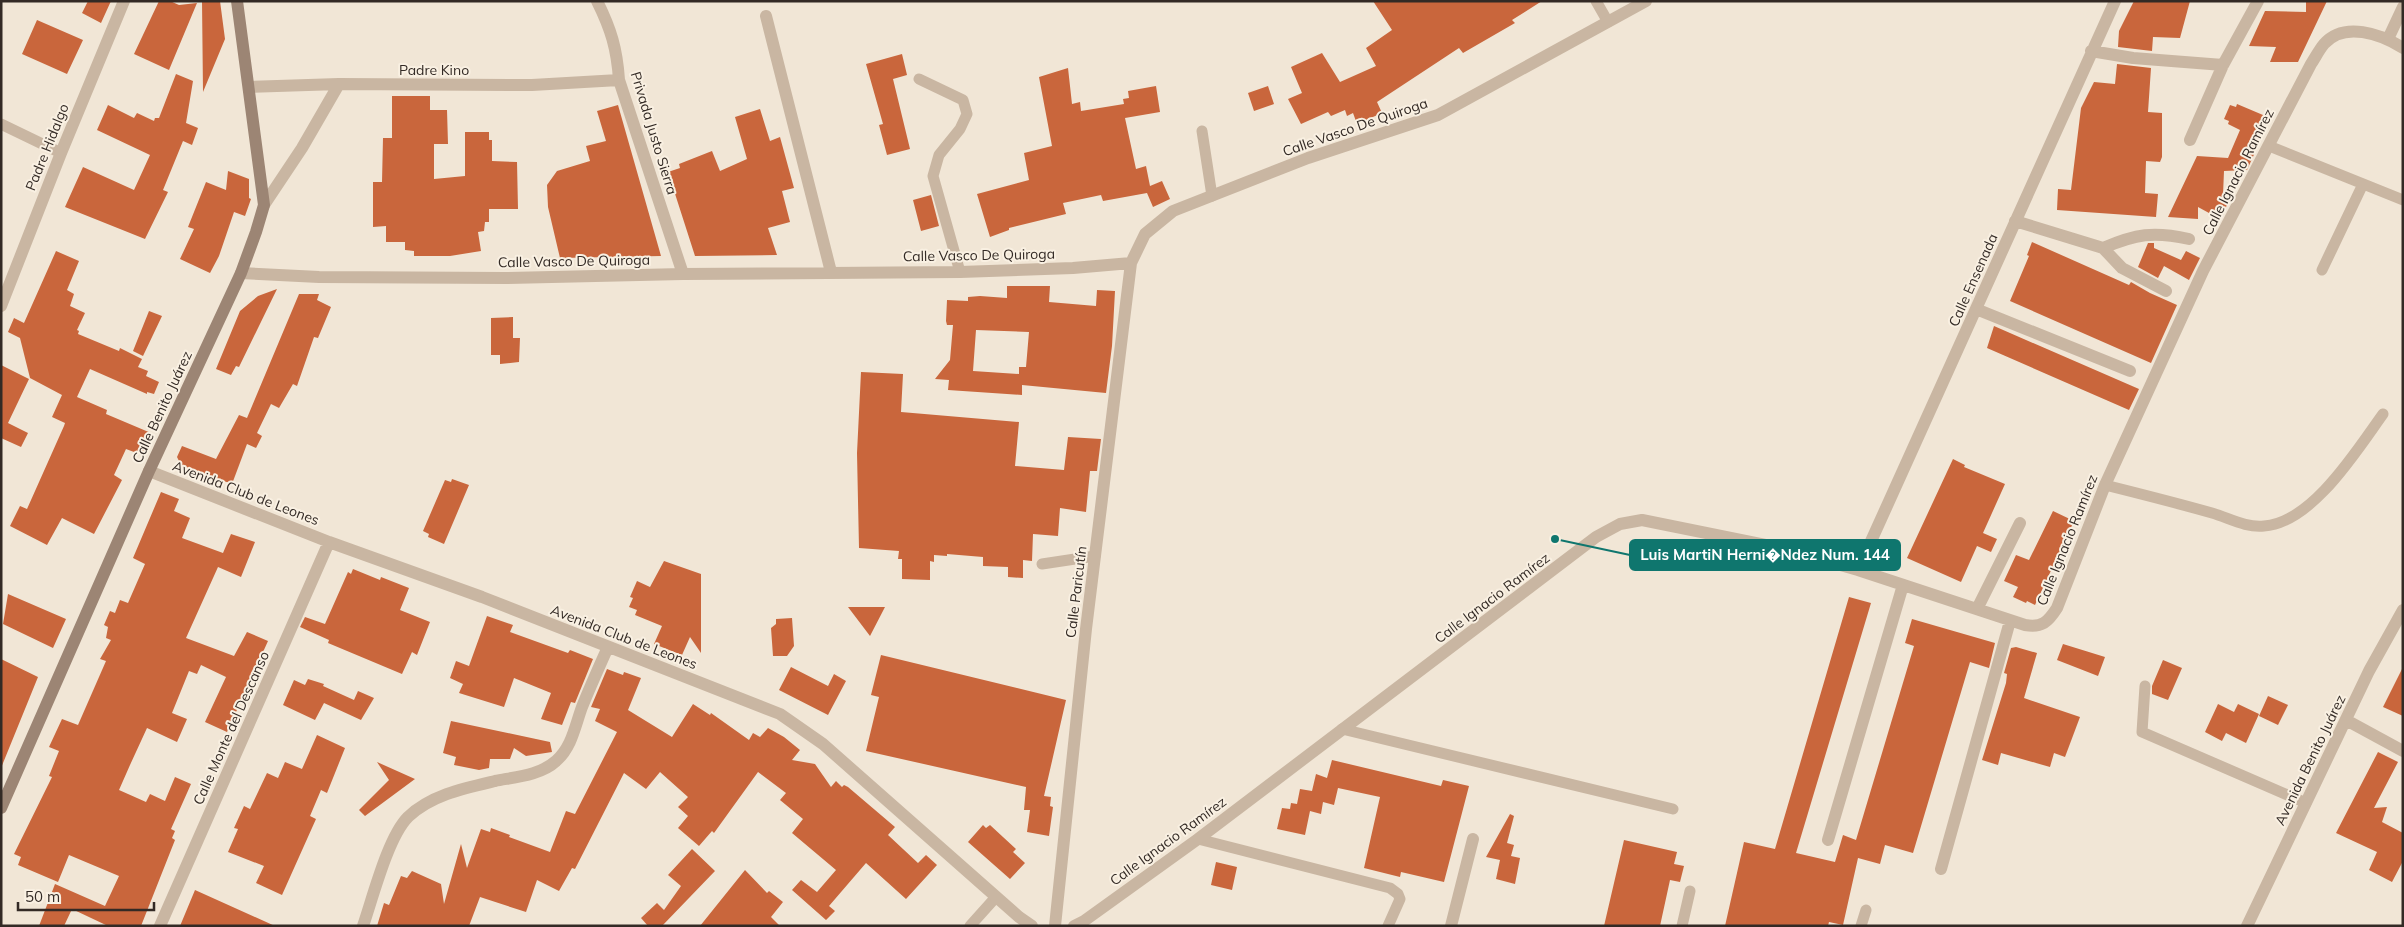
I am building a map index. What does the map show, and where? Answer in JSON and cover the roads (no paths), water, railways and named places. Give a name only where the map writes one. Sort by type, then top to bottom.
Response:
[{"type":"street","name":"Padre Hidalgo","points":[[1,306],[60,153],[124,1]]},
{"type":"street","name":"Calle Benito Juárez","points":[[1,808],[149,471],[240,273],[264,205],[237,1]]},
{"type":"street","name":"Privada Justo Sierra","points":[[597,1],[611,30],[618,55],[619,80],[683,274]]},
{"type":"street","name":"Calle Vasco De Quiroga","points":[[240,273],[318,277],[427,278],[960,272],[1073,268],[1131,263],[1145,234],[1174,211],[1308,158],[1438,115],[1646,1]]},
{"type":"street","name":"Calle Ensenada","points":[[1858,570],[2115,1]]},
{"type":"street","points":[[2190,140],[2223,65],[2258,1]]},
{"type":"street","points":[[2403,7],[2388,39],[2403,48]]},
{"type":"street","points":[[766,16],[831,272]]},
{"type":"street","name":"Calle Ignacio Ramírez","points":[[1074,926],[1084,922],[1198,838],[1596,537],[1620,524],[1642,520],[1781,548],[1858,570],[2010,620],[2036,627],[2044,625],[2057,608],[2105,485],[2204,271],[2311,64],[2325,43],[2339,34],[2356,31],[2388,39]]},
{"type":"street","points":[[2091,51],[2133,58],[2223,65]]},
{"type":"street","name":"Padre Kino","points":[[249,87],[339,84],[532,86],[619,80]]},
{"type":"street","points":[[264,205],[302,148],[339,84]]},
{"type":"street","points":[[2015,221],[2103,248],[2122,268],[2166,291]]},
{"type":"street","points":[[2103,248],[2130,236],[2159,234],[2189,239]]},
{"type":"street","name":"Calle Paricutín","points":[[1055,926],[1095,556],[1131,263]]},
{"type":"street","points":[[1976,309],[2130,372]]},
{"type":"street","name":"Avenida Club de Leones","points":[[149,471],[329,542],[482,597],[780,714],[802,727],[1019,918],[1032,926]]},
{"type":"street","points":[[1977,609],[2020,523]]},
{"type":"street","name":"Calle Monte del Descanso","points":[[160,926],[329,542]]},
{"type":"street","points":[[1828,840],[1903,585]]},
{"type":"street","name":"Avenida Benito Juárez","points":[[2247,926],[2346,720],[2403,611]]},
{"type":"street","points":[[1941,869],[2010,620]]},
{"type":"street","points":[[363,926],[395,836],[408,818],[423,806],[440,797],[466,788],[546,768],[556,762],[570,744],[582,707],[608,647]]},
{"type":"street","points":[[2346,720],[2403,751]]},
{"type":"street","points":[[1451,926],[1473,840]]},
{"type":"lane","points":[[1596,1],[1608,22]]},
{"type":"lane","points":[[920,79],[963,100],[967,114],[960,129],[939,155],[933,176],[960,272]]},
{"type":"lane","points":[[1,124],[60,153]]},
{"type":"lane","points":[[1202,131],[1212,196]]},
{"type":"lane","points":[[2269,146],[2403,200]]},
{"type":"lane","points":[[2322,270],[2363,184]]},
{"type":"lane","points":[[2105,485],[2196,509],[2245,525],[2264,526],[2281,522],[2314,501],[2357,451],[2383,414]]},
{"type":"lane","points":[[1042,564],[1095,556]]},
{"type":"lane","points":[[2144,686],[2142,732],[2306,803]]},
{"type":"lane","points":[[1342,729],[1673,809]]},
{"type":"lane","points":[[1198,838],[1390,888],[1398,894],[1400,899],[1388,926]]},
{"type":"lane","points":[[1682,926],[1690,891]]},
{"type":"lane","points":[[970,926],[996,897]]},
{"type":"lane","points":[[1861,926],[1866,910]]},
{"type":"place","name":"Luis MartiN Herni�Ndez Num. 144","points":[[1555,539]]}]
